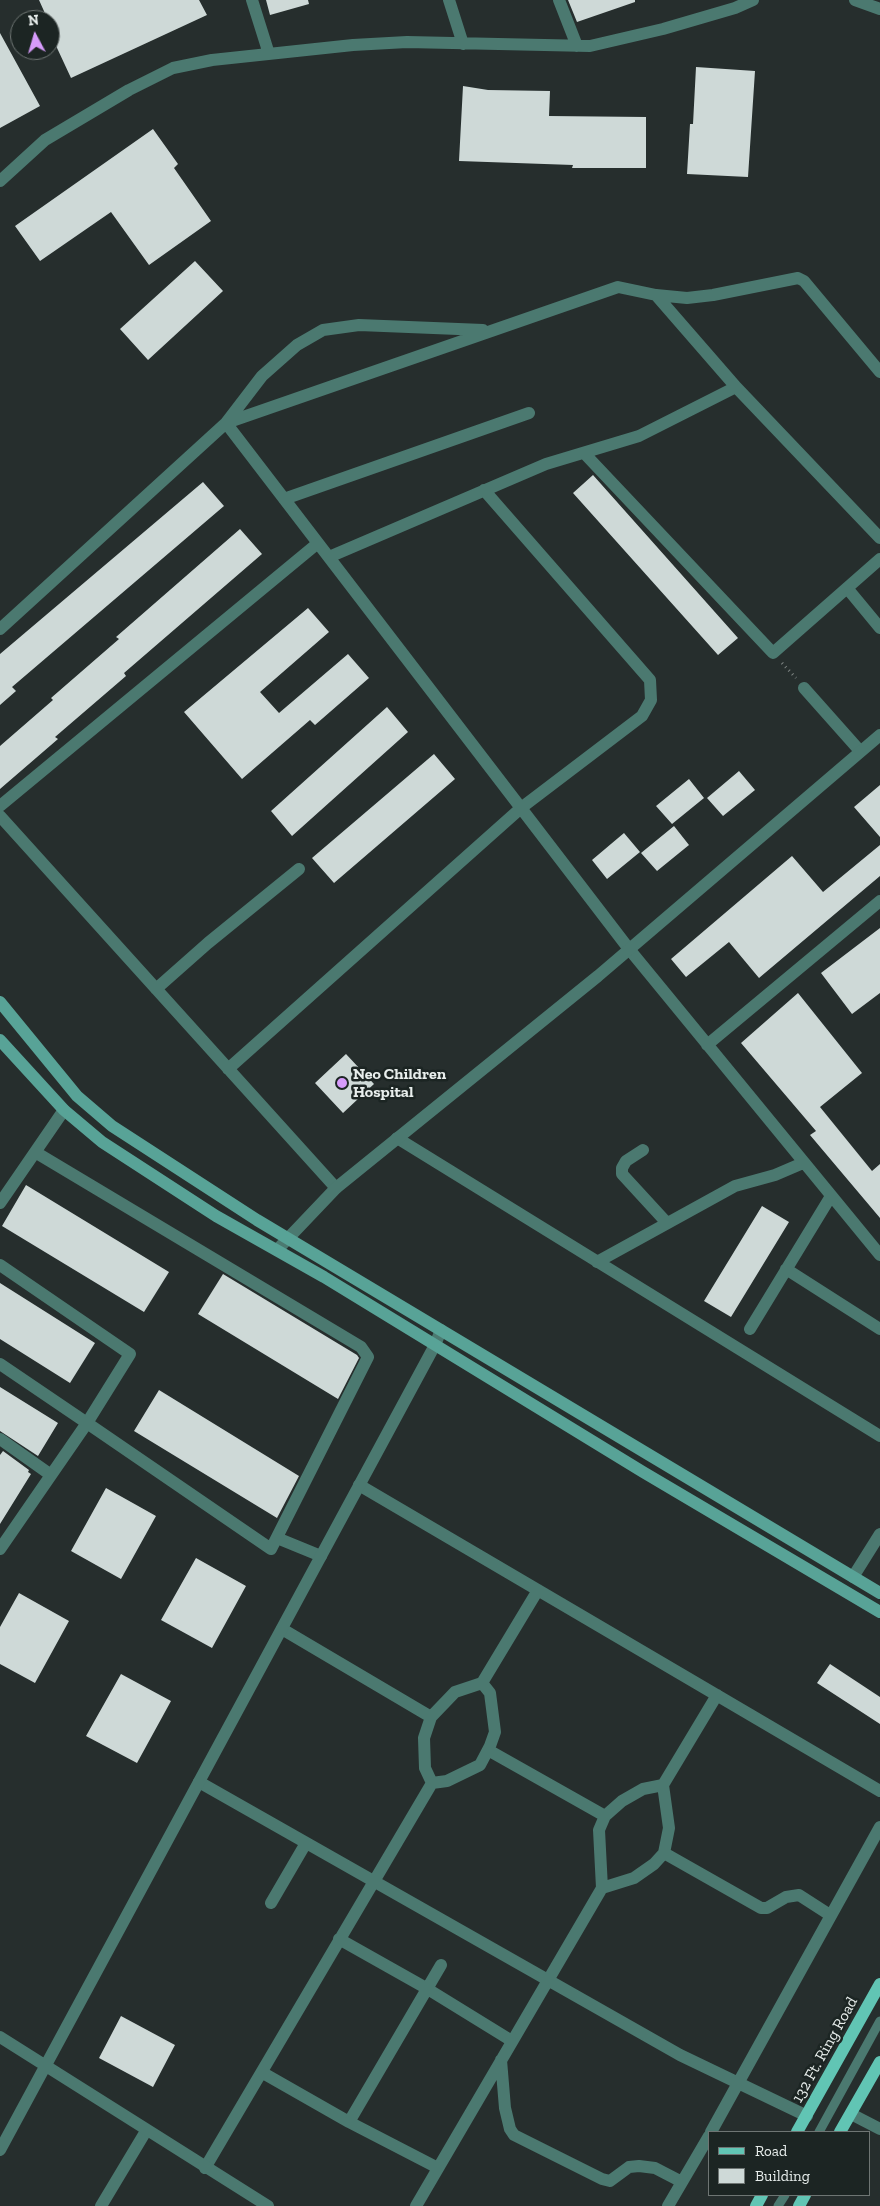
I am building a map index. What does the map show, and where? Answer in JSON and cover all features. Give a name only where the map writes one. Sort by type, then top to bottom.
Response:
[{"type":"main road","points":[[0,1002],[77,1096],[112,1126],[287,1238],[880,1593]]},
{"type":"main road","points":[[0,1040],[64,1110],[102,1142],[216,1216],[276,1250],[880,1612]]},
{"type":"main road","name":"132 Ft. Ring Road","points":[[798,2131],[880,1984]]},
{"type":"main road","points":[[841,2131],[880,2062]]},
{"type":"street","points":[[252,0],[269,54]]},
{"type":"street","points":[[449,0],[464,44]]},
{"type":"street","points":[[559,0],[577,46]]},
{"type":"street","points":[[0,181],[45,140],[129,90],[174,68],[212,60],[398,43],[590,46],[663,29],[735,8],[752,0]]},
{"type":"street","points":[[855,0],[880,9]]},
{"type":"street","points":[[226,423],[618,287],[656,295],[687,298],[713,295],[798,278],[804,281],[880,372]]},
{"type":"street","points":[[656,295],[736,387],[880,538]]},
{"type":"street","points":[[0,629],[226,423],[262,376],[297,346],[323,330],[359,325],[489,331]]},
{"type":"street","points":[[328,557],[546,464],[639,436],[736,387]]},
{"type":"street","points":[[284,499],[530,412]]},
{"type":"street","points":[[226,423],[629,949],[880,1255]]},
{"type":"street","points":[[584,452],[773,653],[880,559]]},
{"type":"street","points":[[228,1069],[521,808],[642,716],[651,700],[650,680],[484,490]]},
{"type":"street","points":[[0,806],[318,543]]},
{"type":"street","points":[[847,588],[880,628]]},
{"type":"street","points":[[804,688],[860,751]]},
{"type":"street","points":[[276,1250],[336,1188],[629,949],[880,735]]},
{"type":"street","points":[[0,816],[336,1188]]},
{"type":"street","points":[[156,989],[208,943],[299,869]]},
{"type":"street","points":[[707,1045],[880,901]]},
{"type":"street","points":[[0,1203],[64,1110]]},
{"type":"street","points":[[397,1138],[880,1436]]},
{"type":"street","points":[[643,1150],[626,1161],[622,1168],[622,1174],[667,1223]]},
{"type":"street","points":[[0,1364],[271,1549],[368,1356],[361,1347],[35,1152]]},
{"type":"street","points":[[597,1262],[735,1186],[775,1175],[803,1163]]},
{"type":"street","points":[[750,1329],[831,1196]]},
{"type":"street","points":[[0,1265],[130,1354],[87,1423],[0,1549]]},
{"type":"street","points":[[786,1269],[880,1329]]},
{"type":"street","points":[[0,2150],[435,1346],[440,1330]]},
{"type":"street","points":[[0,1439],[50,1475]]},
{"type":"street","points":[[359,1485],[880,1791]]},
{"type":"street","points":[[853,1577],[880,1534]]},
{"type":"street","points":[[277,1538],[321,1556]]},
{"type":"street","points":[[432,1783],[425,1768],[424,1738],[431,1717],[455,1692],[482,1683],[538,1590]]},
{"type":"street","points":[[282,1629],[431,1717]]},
{"type":"street","points":[[432,1783],[447,1781],[480,1765],[488,1750],[495,1732],[490,1693],[482,1683]]},
{"type":"street","points":[[602,1888],[634,1878],[654,1864],[664,1853],[670,1828],[663,1785],[717,1695]]},
{"type":"street","points":[[488,1750],[605,1816]]},
{"type":"street","points":[[199,1782],[680,2055],[807,2116]]},
{"type":"street","points":[[205,2168],[432,1783]]},
{"type":"street","points":[[416,2206],[547,1979],[602,1888],[599,1830],[605,1816],[622,1801],[643,1789],[663,1785]]},
{"type":"street","points":[[712,2131],[740,2083],[830,1914],[880,1827]]},
{"type":"street","points":[[271,1903],[306,1843]]},
{"type":"street","points":[[664,1853],[761,1908],[767,1908],[786,1897],[798,1895],[830,1914]]},
{"type":"street","points":[[339,1939],[426,1988],[512,2041]]},
{"type":"street","points":[[349,2122],[426,1988],[441,1966]]},
{"type":"street","points":[[0,2037],[268,2206]]},
{"type":"street","points":[[501,2060],[504,2108],[510,2129],[514,2135],[602,2180],[610,2181],[629,2167],[639,2166],[655,2168],[682,2182]]},
{"type":"street","points":[[262,2073],[349,2122],[438,2168]]},
{"type":"street","points":[[851,2114],[880,2129]]},
{"type":"street","points":[[101,2206],[146,2130]]},
{"type":"street","points":[[668,2206],[708,2138]]},
{"type":"lane","points":[[820,2131],[880,2021]]},
{"type":"path","points":[[773,653],[804,688]]},
{"type":"building","points":[[39,0],[199,0],[207,15],[71,78],[60,54],[60,10],[44,10]]},
{"type":"building","points":[[266,0],[308,0],[309,4],[270,15]]},
{"type":"building","points":[[568,0],[635,0],[635,2],[577,22]]},
{"type":"building","points":[[0,33],[10,51],[10,60],[15,60],[40,106],[0,128]]},
{"type":"building","points":[[696,67],[755,71],[748,177],[687,174],[690,124],[693,124]]},
{"type":"building","points":[[463,86],[488,90],[550,91],[549,116],[646,117],[646,168],[572,168],[573,165],[459,161]]},
{"type":"building","points":[[153,129],[178,164],[174,168],[211,221],[149,265],[111,212],[40,261],[15,226]]},
{"type":"building","points":[[195,261],[223,291],[148,360],[120,329]]},
{"type":"building","points":[[593,475],[738,638],[718,655],[573,493]]},
{"type":"building","points":[[203,482],[224,506],[12,687],[16,691],[0,705],[0,654]]},
{"type":"building","points":[[240,529],[262,554],[124,673],[126,676],[55,737],[58,739],[0,789],[0,746],[53,700],[51,698],[119,639],[116,637]]},
{"type":"building","points":[[308,608],[329,632],[260,692],[279,713],[348,654],[369,678],[315,725],[310,720],[242,779],[184,712]]},
{"type":"building","points":[[387,707],[408,732],[292,836],[271,811]]},
{"type":"building","points":[[434,754],[455,779],[334,883],[312,858]]},
{"type":"building","points":[[739,771],[755,790],[723,816],[707,798]]},
{"type":"building","points":[[689,779],[704,798],[672,824],[656,806]]},
{"type":"building","points":[[880,785],[880,837],[854,807]]},
{"type":"building","points":[[674,826],[689,845],[657,871],[641,853]]},
{"type":"building","points":[[624,833],[640,852],[607,879],[592,860]]},
{"type":"building","points":[[880,845],[880,876],[759,978],[729,942],[686,977],[671,959],[792,856],[823,892]]},
{"type":"building","points":[[880,928],[880,993],[852,1014],[821,973]]},
{"type":"building","points":[[798,993],[862,1073],[820,1107],[872,1171],[880,1164],[880,1218],[810,1135],[816,1131],[741,1043]]},
{"type":"building","points":[[346,1054],[374,1084],[343,1113],[315,1083]]},
{"type":"building","points":[[26,1185],[169,1272],[144,1312],[2,1226]]},
{"type":"building","points":[[762,1206],[789,1222],[731,1317],[704,1301]]},
{"type":"building","points":[[223,1274],[357,1355],[359,1358],[338,1399],[198,1314]]},
{"type":"building","points":[[0,1283],[95,1343],[70,1383],[0,1339]]},
{"type":"building","points":[[0,1387],[58,1423],[38,1456],[0,1431]]},
{"type":"building","points":[[159,1390],[299,1476],[277,1518],[134,1431]]},
{"type":"building","points":[[3,1451],[29,1470],[28,1472],[31,1474],[0,1524],[0,1455]]},
{"type":"building","points":[[106,1488],[156,1516],[121,1579],[71,1551]]},
{"type":"building","points":[[196,1558],[246,1586],[212,1648],[161,1620]]},
{"type":"building","points":[[19,1593],[69,1621],[35,1683],[0,1664],[0,1627]]},
{"type":"building","points":[[830,1664],[880,1697],[880,1724],[817,1683]]},
{"type":"building","points":[[121,1674],[171,1701],[137,1763],[86,1736]]},
{"type":"building","points":[[121,2016],[175,2045],[153,2087],[99,2058]]},
{"type":"place","name":"Neo Children Hospital","points":[[342,1083]]}]
